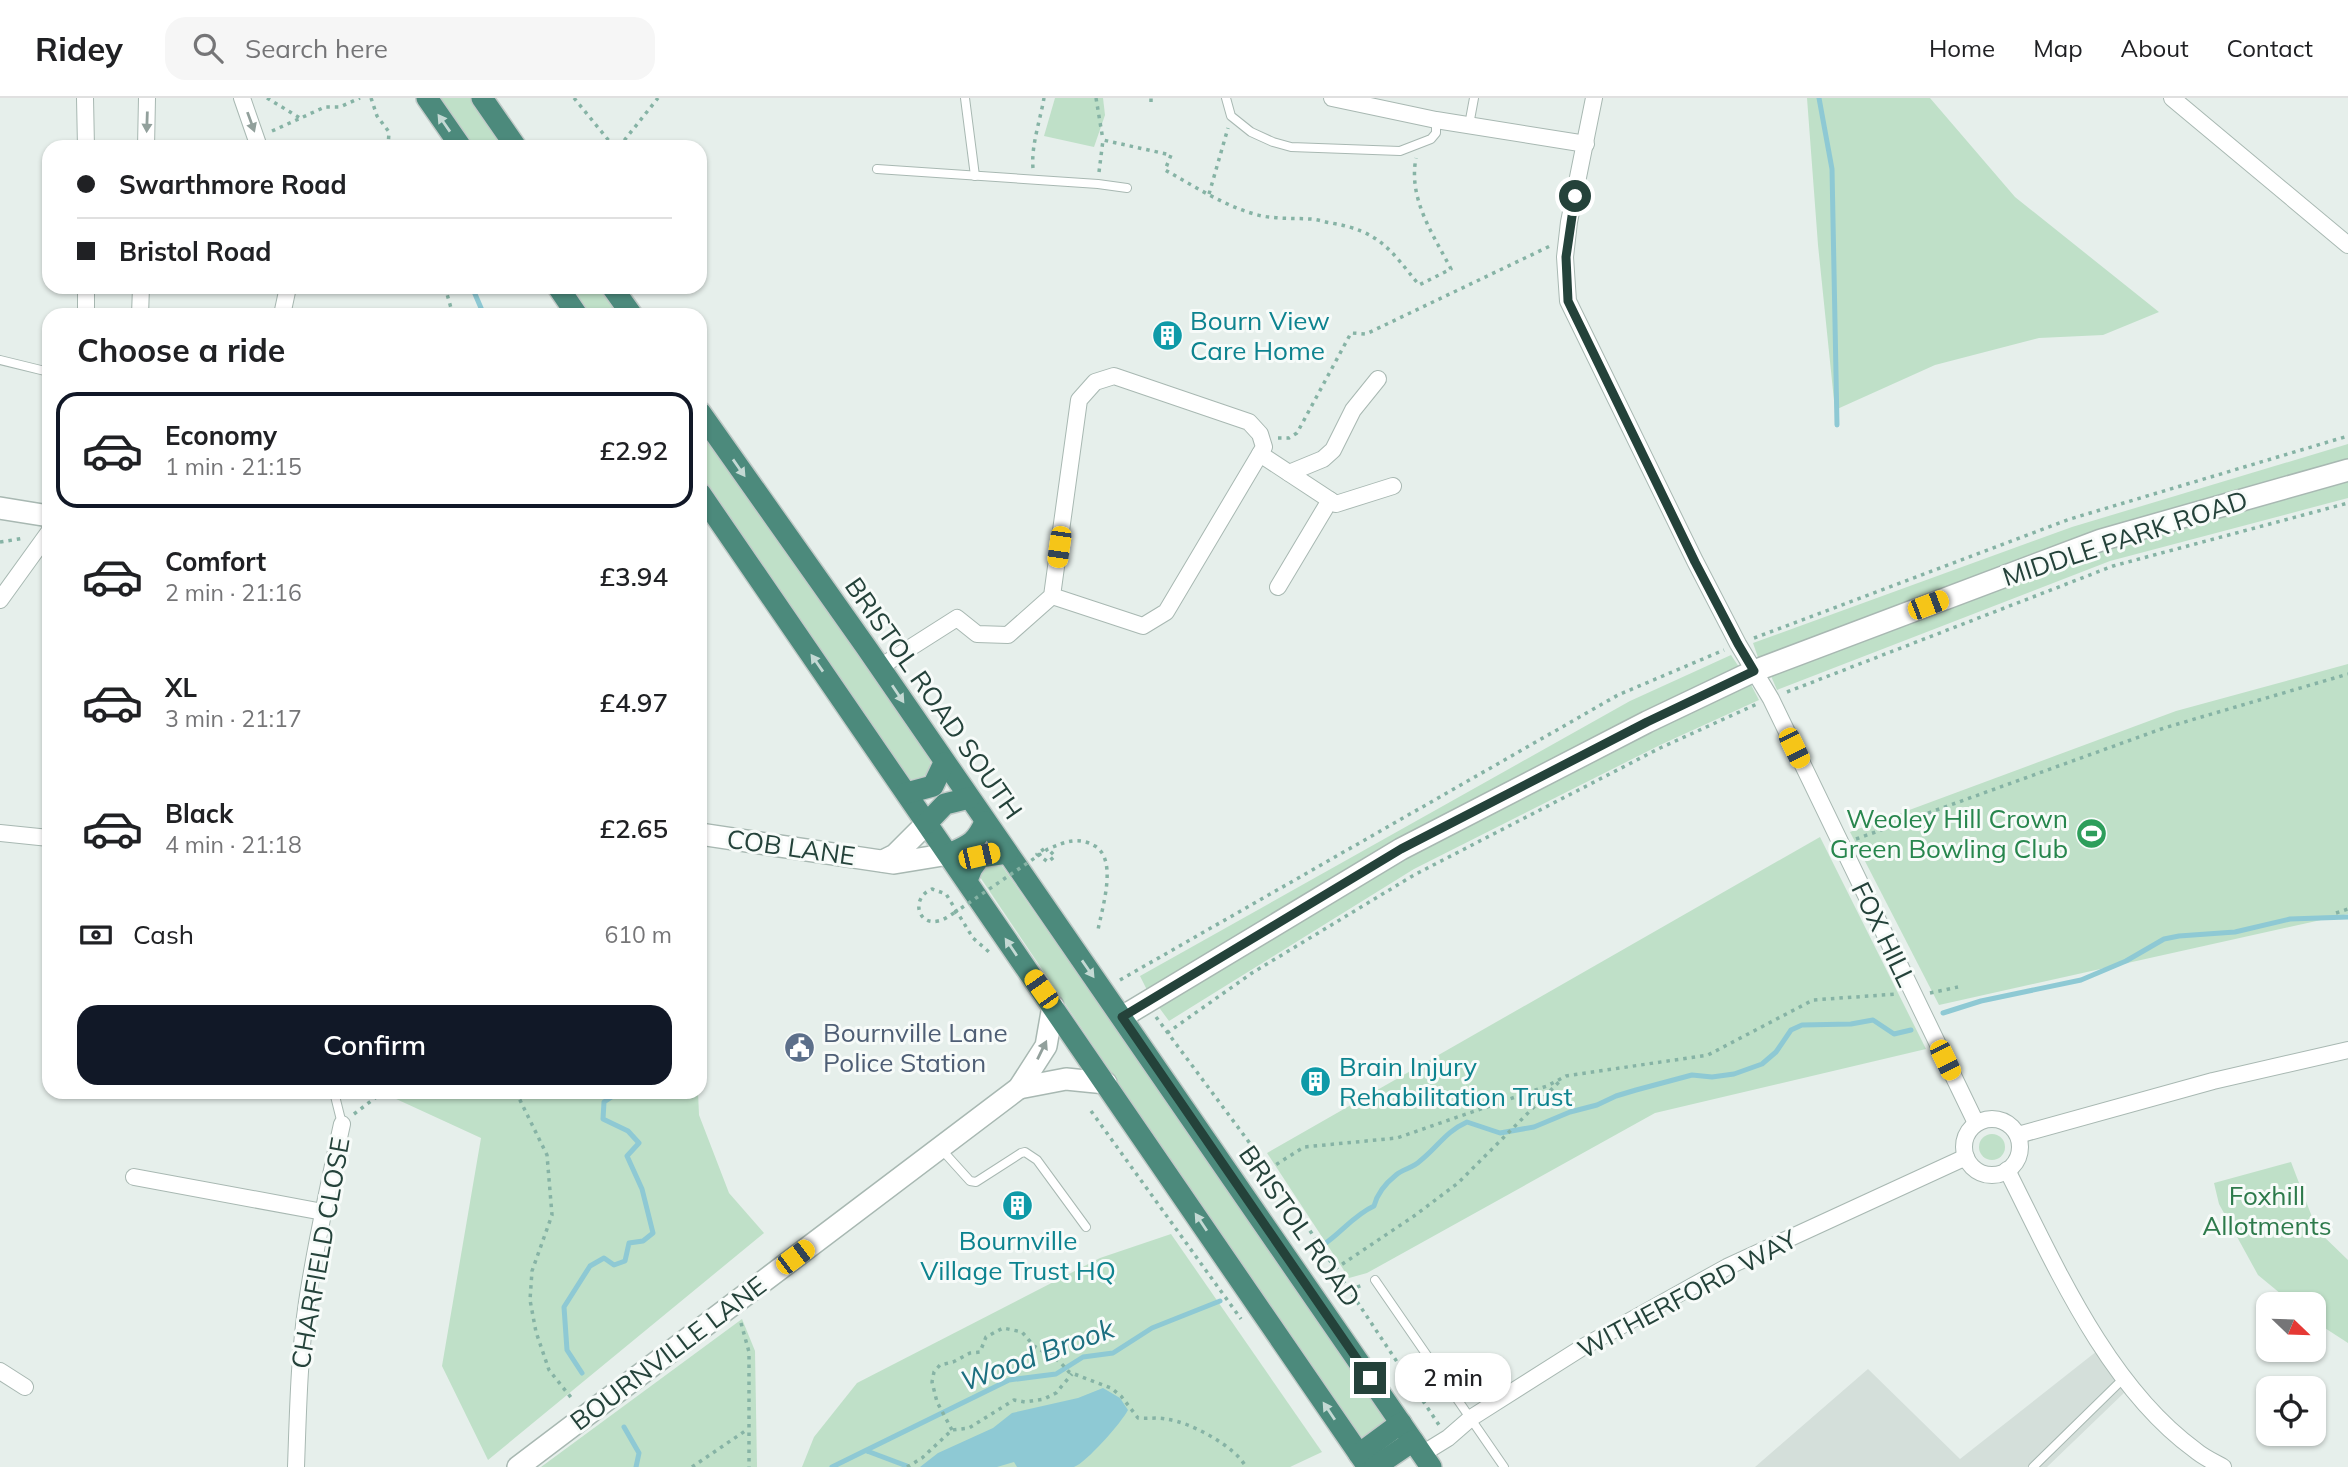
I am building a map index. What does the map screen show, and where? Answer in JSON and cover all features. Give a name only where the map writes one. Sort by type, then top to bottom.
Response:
[{"type":"highway","points":[[427,98],[456,140]]},
{"type":"highway","points":[[482,98],[511,140]]},
{"type":"highway","name":"BRISTOL ROAD SOUTH","points":[[707,422],[1122,1017]]},
{"type":"highway","points":[[707,503],[1367,1463],[1414,1450]]},
{"type":"highway","points":[[907,793],[933,786],[944,763]]},
{"type":"highway","points":[[926,823],[945,804],[969,798]]},
{"type":"highway","points":[[948,854],[972,844],[985,822]]},
{"type":"highway","points":[[967,880],[979,856],[1007,853]]},
{"type":"highway","name":"BRISTOL ROAD","points":[[1122,1017],[1414,1450]]},
{"type":"street","points":[[85,98],[86,140]]},
{"type":"street","points":[[146,140],[147,98]]},
{"type":"street","points":[[243,98],[257,140]]},
{"type":"street","name":"FOX HILL","points":[[1594,98],[1567,237],[1568,301],[1695,562],[1738,644],[1771,699],[1976,1123]]},
{"type":"street","points":[[2172,98],[2348,245]]},
{"type":"street","points":[[1340,99],[1436,120],[1586,144]]},
{"type":"street","points":[[880,667],[957,618],[977,634],[1008,635],[1052,596],[1079,400],[1095,382],[1114,376],[1249,422],[1261,446],[1289,473],[1336,504],[1393,486]]},
{"type":"street","points":[[1289,473],[1323,459],[1333,450],[1353,410],[1378,379]]},
{"type":"street","points":[[1052,596],[1143,626],[1166,612],[1261,446]]},
{"type":"street","name":"MIDDLE PARK ROAD","points":[[1122,1017],[1401,849],[1647,722],[1754,671],[2101,540],[2348,470]]},
{"type":"street","points":[[1278,587],[1330,500]]},
{"type":"street","points":[[0,508],[42,515]]},
{"type":"street","points":[[0,600],[42,542]]},
{"type":"street","name":"COB LANE","points":[[883,861],[895,855],[926,823]]},
{"type":"street","points":[[0,833],[42,837]]},
{"type":"street","name":"COB LANE","points":[[707,835],[894,863],[948,854]]},
{"type":"street","name":"BOURNVILLE LANE","points":[[518,1467],[1019,1088],[1046,1046],[1054,1006]]},
{"type":"street","points":[[2018,1135],[2213,1081],[2348,1050]]},
{"type":"street","name":"BOURNVILLE LANE","points":[[1019,1088],[1066,1079],[1106,1083]]},
{"type":"street","points":[[1988,1119],[2003,1120],[2018,1135],[2020,1150],[2014,1166],[1997,1175],[1973,1169],[1963,1150],[1965,1140],[1976,1123],[1988,1119]]},
{"type":"street","name":"CHARFIELD CLOSE","points":[[296,1467],[298,1390],[306,1304],[342,1124]]},
{"type":"street","name":"WITHERFORD WAY","points":[[1414,1450],[1448,1438],[1471,1418],[1583,1347],[1727,1267],[1966,1157]]},
{"type":"street","points":[[2007,1170],[2071,1299],[2124,1378],[2157,1417],[2195,1451],[2223,1467]]},
{"type":"street","points":[[134,1177],[323,1212]]},
{"type":"street","points":[[0,1371],[25,1387]]},
{"type":"lane","points":[[965,98],[975,176]]},
{"type":"lane","points":[[1226,98],[1231,116],[1251,132],[1291,147],[1400,151],[1419,146],[1431,139],[1436,133],[1436,120]]},
{"type":"lane","points":[[1469,125],[1474,98]]},
{"type":"lane","points":[[877,169],[1127,188]]},
{"type":"lane","points":[[0,360],[42,370]]},
{"type":"lane","points":[[336,1099],[342,1124]]},
{"type":"lane","points":[[940,1147],[970,1181],[976,1182],[1021,1153],[1030,1154],[1086,1227]]},
{"type":"lane","points":[[1375,1280],[1504,1467]]},
{"type":"lane","points":[[2033,1467],[2124,1378]]},
{"type":"path","points":[[267,98],[300,118]]},
{"type":"path","points":[[262,140],[325,107],[340,107],[360,98]]},
{"type":"path","points":[[371,98],[377,116],[389,132],[388,140]]},
{"type":"path","points":[[573,98],[608,140]]},
{"type":"path","points":[[624,140],[657,98]]},
{"type":"path","points":[[1034,181],[1031,153],[1039,131],[1044,98]]},
{"type":"path","points":[[1096,98],[1103,140],[1098,184]]},
{"type":"path","points":[[1209,194],[1231,116]]},
{"type":"path","points":[[1103,140],[1171,155],[1165,170],[1226,204],[1264,216],[1311,219],[1363,230],[1387,245],[1419,285],[1451,269],[1418,202],[1414,171],[1419,146]]},
{"type":"path","points":[[1261,446],[1297,433],[1351,333],[1366,334],[1567,237]]},
{"type":"path","points":[[1448,1438],[1269,1169],[1167,1033],[1252,973],[1415,875],[1660,748],[1771,699],[2113,566],[2348,503]]},
{"type":"path","points":[[1842,846],[2164,728],[2348,674]]},
{"type":"path","points":[[990,953],[973,938],[961,918],[955,908],[949,898],[946,894],[932,889],[922,895],[918,905],[922,915],[930,921],[941,920],[954,913],[964,906],[996,885],[1046,849],[1064,842],[1085,840],[1100,849],[1108,865],[1098,930]]},
{"type":"path","points":[[2336,913],[2348,909]]},
{"type":"path","points":[[1269,1169],[1304,1147],[1397,1138],[1547,1086],[1566,1076],[1708,1055],[1813,1000],[1914,995],[1958,987]]},
{"type":"path","points":[[1335,1269],[1458,1183],[1566,1076]]},
{"type":"path","points":[[342,1124],[374,1099]]},
{"type":"path","points":[[519,1099],[547,1155],[549,1179],[551,1215],[532,1271],[530,1300],[536,1332],[549,1370],[579,1407]]},
{"type":"path","points":[[1091,1111],[1243,1322]]},
{"type":"path","points":[[735,1302],[749,1352],[749,1467]]},
{"type":"path","points":[[952,1430],[947,1418],[940,1411],[932,1382],[934,1372],[940,1365],[980,1352],[986,1337],[1003,1328],[1022,1332],[1034,1346],[1060,1362],[1070,1373],[1111,1388],[1138,1418],[1169,1419],[1208,1436],[1242,1459],[1246,1467]]},
{"type":"path","points":[[907,1467],[922,1458],[952,1430],[969,1427],[1014,1401],[1044,1399],[1056,1393],[1070,1373]]},
{"type":"path","points":[[692,1467],[748,1429]]},
{"type":"shaded area","points":[[2097,1351],[2127,1390],[2047,1467],[1755,1467],[1868,1369],[1960,1459]]},
{"type":"green space","points":[[435,98],[471,98],[500,140],[464,140]]},
{"type":"green space","points":[[1055,98],[1103,98],[1105,115],[1094,147],[1044,136]]},
{"type":"green space","points":[[1807,98],[1930,98],[2015,197],[2159,312],[2103,335],[2039,338],[1935,365],[1835,410],[1818,245]]},
{"type":"green space","points":[[571,294],[607,294],[616,308],[580,308]]},
{"type":"green space","points":[[707,438],[931,761],[928,773],[920,779],[906,780],[707,491]]},
{"type":"green space","points":[[2348,444],[2348,462],[1760,663],[1753,643],[2072,527]]},
{"type":"green space","points":[[2348,478],[2348,498],[2110,561],[1777,690],[1771,676],[2096,549]]},
{"type":"green space","points":[[1731,655],[1743,673],[1148,992],[1140,976],[1630,701]]},
{"type":"green space","points":[[2348,664],[2348,914],[1939,1005],[1850,832],[2176,711]]},
{"type":"green space","points":[[1748,679],[1759,700],[1660,745],[1414,869],[1169,1021],[1155,1002],[1416,850]]},
{"type":"green space","points":[[1820,837],[1926,1049],[1655,1113],[1367,1273],[1349,1278],[1267,1153]]},
{"type":"green space","points":[[986,863],[1002,866],[1389,1418],[1358,1440],[980,877]]},
{"type":"green space","points":[[396,1099],[698,1099],[699,1115],[729,1193],[764,1233],[488,1460],[442,1366],[481,1138]]},
{"type":"green space","points":[[1992,1134],[2001,1138],[2005,1147],[2001,1156],[1992,1160],[1983,1156],[1979,1147],[1983,1138]]},
{"type":"green space","name":"Foxhill Allotments","points":[[2291,1162],[2317,1230],[2348,1260],[2348,1343],[2326,1329],[2326,1292],[2279,1292],[2258,1275],[2219,1204],[2214,1183]]},
{"type":"green space","points":[[1171,1234],[1322,1452],[1290,1467],[802,1467],[814,1437],[857,1383],[1100,1258]]},
{"type":"green space","points":[[742,1319],[755,1351],[757,1467],[541,1467]]},
{"type":"water","points":[[1103,1388],[1120,1398],[1128,1410],[1103,1442],[1074,1467],[1017,1467],[1014,1462],[997,1467],[920,1467],[938,1453],[993,1428],[1012,1413],[1078,1398]]},
{"type":"waterway","points":[[1819,98],[1832,169],[1837,425]]},
{"type":"waterway","points":[[475,294],[481,308]]},
{"type":"waterway","name":"Wood Brook","points":[[1943,1013],[1981,1001],[2081,980],[2126,961],[2164,939],[2235,932],[2290,919],[2348,917]]},
{"type":"waterway","name":"Wood Brook","points":[[1323,1245],[1360,1214],[1374,1206],[1385,1185],[1392,1178],[1417,1163],[1447,1135],[1467,1122],[1500,1133],[1534,1127],[1616,1096],[1692,1075],[1712,1077],[1734,1074],[1762,1064],[1776,1052],[1791,1030],[1802,1025],[1851,1024],[1873,1020],[1894,1034],[1911,1030]]},
{"type":"waterway","points":[[582,1373],[567,1350],[564,1307],[590,1266],[604,1258],[614,1265],[625,1261],[629,1243],[643,1241],[653,1233],[642,1189],[627,1156],[639,1143],[628,1131],[603,1119],[604,1102],[608,1099]]},
{"type":"waterway","name":"Wood Brook","points":[[832,1467],[1009,1380],[1056,1374],[1083,1357],[1113,1353],[1152,1328],[1220,1301]]},
{"type":"waterway","points":[[624,1427],[639,1453],[636,1467]]},
{"type":"waterway","points":[[867,1451],[907,1466]]},
{"type":"place","name":"Bourn View Care Home","points":[[1167,335]]},
{"type":"place","name":"Weoley Hill Crown Green Bowling Club","points":[[2091,833]]},
{"type":"place","name":"Bournville Lane Police Station","points":[[800,1047]]},
{"type":"place","name":"Brain Injury Rehabilitation Trust","points":[[1316,1081]]},
{"type":"place","name":"Bournville Village Trust HQ","points":[[1018,1205]]},
{"type":"route","points":[[1370,1378],[1122,1017],[1401,849],[1647,722],[1754,671],[1695,562],[1568,301],[1566,257],[1569,222],[1575,196]]}]
